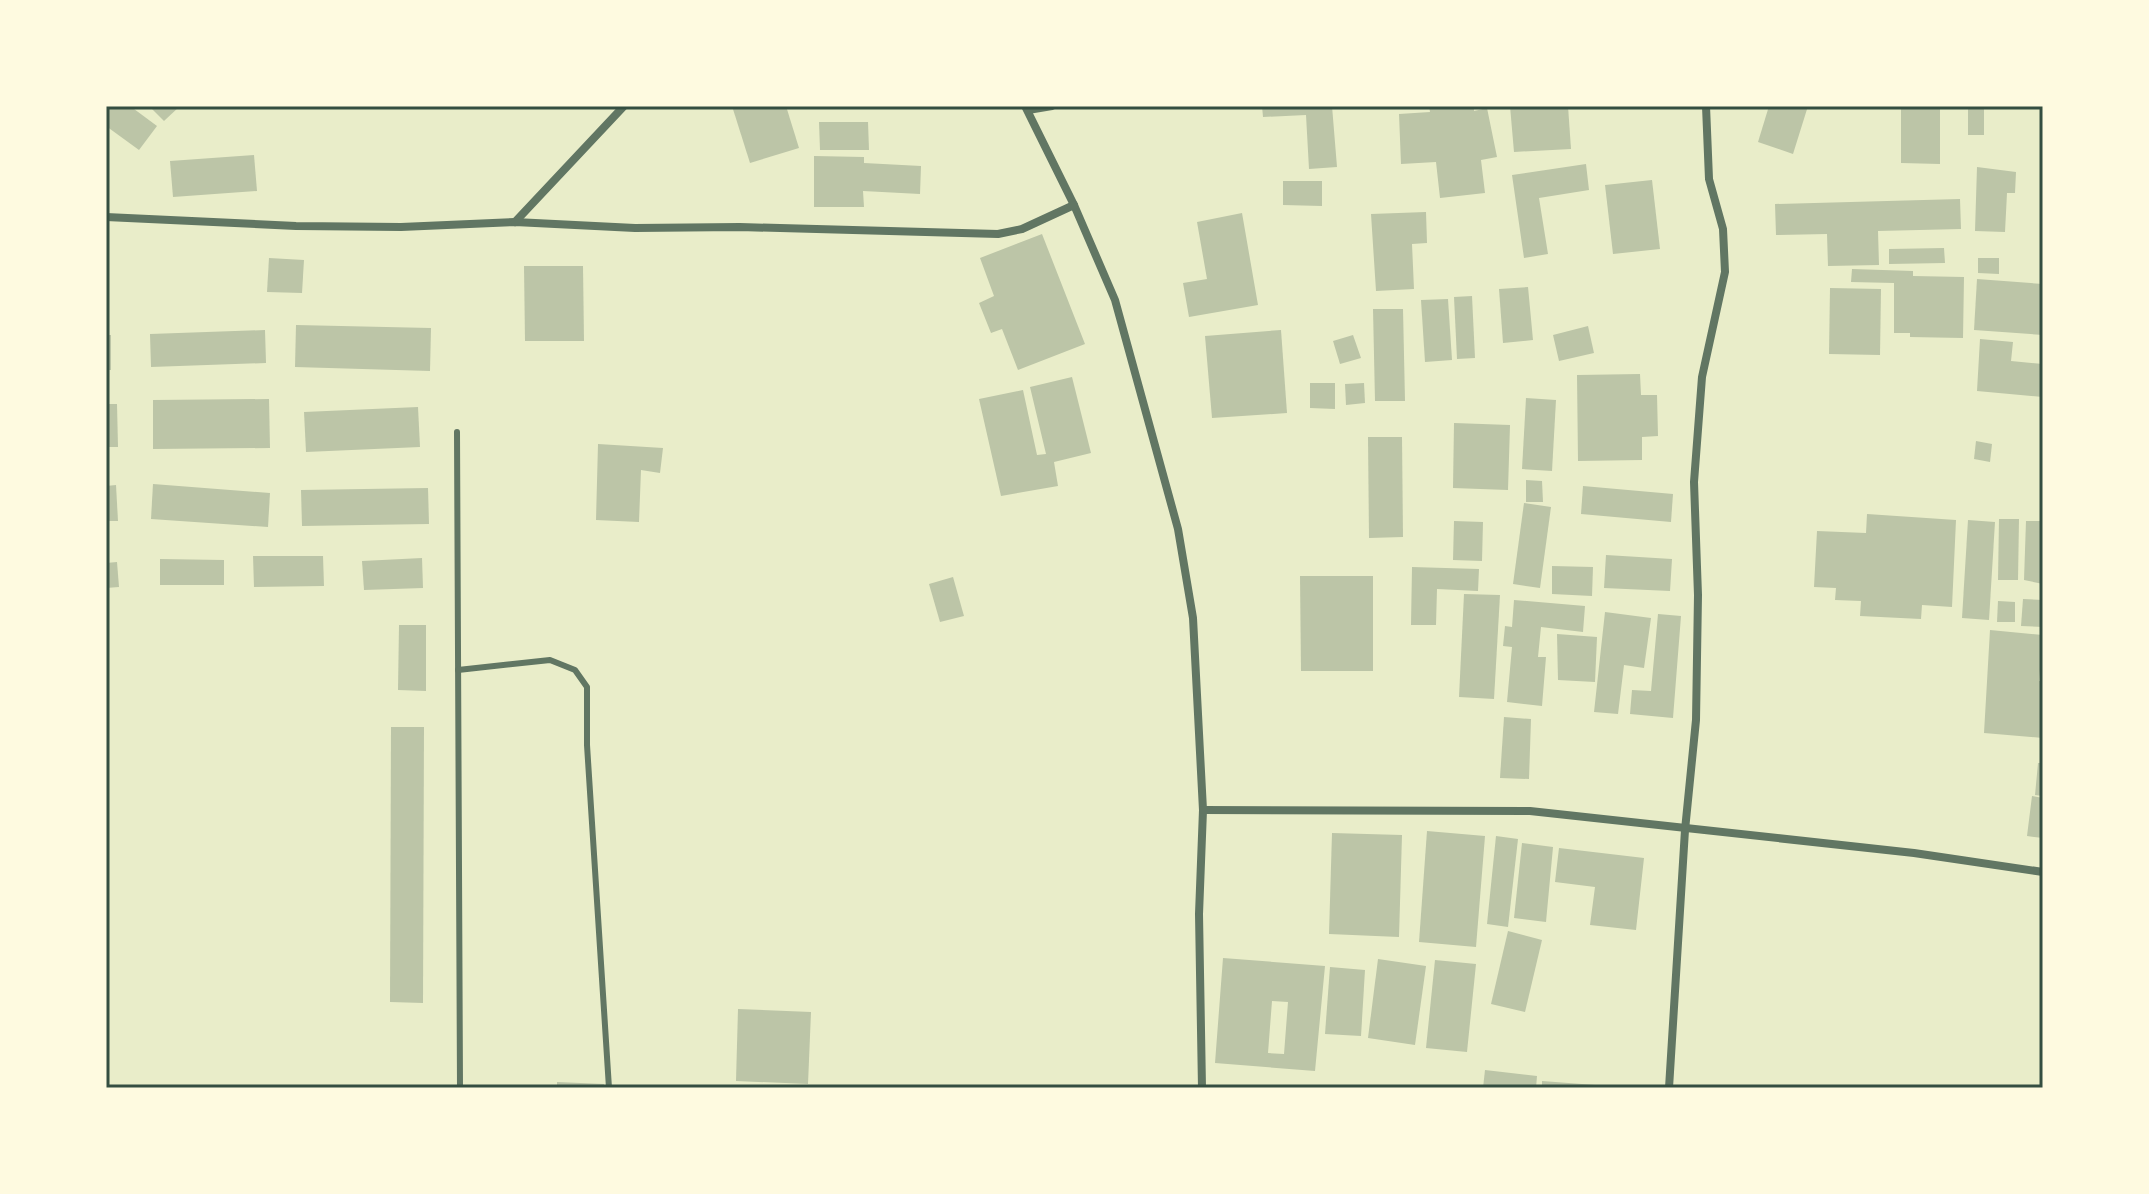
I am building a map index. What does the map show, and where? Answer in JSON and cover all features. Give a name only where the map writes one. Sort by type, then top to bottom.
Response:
[{"type":"street","points":[[515,222],[624,106]]},
{"type":"street","points":[[1052,106],[1026,108],[1074,205],[1115,300],[1161,457],[1178,529],[1193,618],[1203,810],[1199,914],[1202,1088]]},
{"type":"street","points":[[1669,1088],[1696,704],[1698,595],[1694,482],[1702,377],[1725,272],[1723,229],[1709,179],[1706,106]]},
{"type":"street","points":[[106,217],[296,226],[401,227],[515,222],[635,228],[740,227],[998,234],[1022,229],[1074,205]]},
{"type":"street","points":[[1203,810],[1530,811],[1914,853],[2043,872]]},
{"type":"lane","points":[[457,432],[460,1088]]},
{"type":"lane","points":[[458,670],[550,660],[575,670],[587,687],[587,745],[609,1088]]},
{"type":"building","points":[[106,106],[130,106],[157,126],[139,150],[106,126]]},
{"type":"building","points":[[149,106],[180,106],[164,121]]},
{"type":"building","points":[[732,106],[786,106],[799,148],[750,163]]},
{"type":"building","points":[[1262,106],[1332,106],[1337,167],[1309,169],[1306,115],[1263,117]]},
{"type":"building","points":[[1429,106],[1474,106],[1474,111],[1487,108],[1497,157],[1481,160],[1485,193],[1440,198],[1436,162],[1401,164],[1399,114],[1430,112]]},
{"type":"building","points":[[1510,106],[1568,106],[1571,149],[1514,152]]},
{"type":"building","points":[[1769,106],[1808,106],[1793,154],[1758,142]]},
{"type":"building","points":[[1901,106],[1940,106],[1940,164],[1901,163]]},
{"type":"building","points":[[1968,106],[1984,106],[1984,135],[1968,135]]},
{"type":"building","points":[[819,122],[868,122],[869,150],[820,150]]},
{"type":"building","points":[[254,155],[257,191],[173,197],[170,161]]},
{"type":"building","points":[[814,156],[864,157],[864,163],[921,166],[920,194],[863,191],[864,207],[814,207]]},
{"type":"building","points":[[1586,164],[1589,190],[1539,198],[1548,254],[1524,258],[1512,175]]},
{"type":"building","points":[[1977,167],[2016,172],[2015,193],[2007,193],[2005,232],[1975,231]]},
{"type":"building","points":[[1652,180],[1660,249],[1613,254],[1605,185]]},
{"type":"building","points":[[1283,181],[1322,181],[1322,206],[1283,205]]},
{"type":"building","points":[[1960,199],[1961,229],[1878,231],[1879,265],[1828,266],[1827,234],[1776,235],[1775,204]]},
{"type":"building","points":[[1426,212],[1427,243],[1412,244],[1414,289],[1376,291],[1371,214]]},
{"type":"building","points":[[1242,213],[1258,305],[1189,317],[1183,283],[1207,279],[1197,222]]},
{"type":"building","points":[[1042,234],[1085,344],[1018,370],[1002,329],[991,333],[979,303],[994,296],[980,258]]},
{"type":"building","points":[[1944,248],[1945,263],[1889,264],[1889,249]]},
{"type":"building","points":[[269,258],[304,260],[302,293],[267,292]]},
{"type":"building","points":[[1978,258],[1999,258],[1999,274],[1978,273]]},
{"type":"building","points":[[524,266],[583,266],[584,341],[525,341]]},
{"type":"building","points":[[1852,269],[1913,271],[1913,276],[1964,277],[1963,338],[1910,337],[1910,333],[1894,333],[1894,283],[1851,282]]},
{"type":"building","points":[[1977,279],[2043,284],[2043,335],[1974,330]]},
{"type":"building","points":[[1528,287],[1533,340],[1503,343],[1499,289]]},
{"type":"building","points":[[1830,288],[1881,289],[1880,355],[1829,354]]},
{"type":"building","points":[[1472,296],[1475,358],[1457,359],[1454,297]]},
{"type":"building","points":[[1448,299],[1452,360],[1425,362],[1421,300]]},
{"type":"building","points":[[1373,309],[1403,309],[1405,401],[1375,401]]},
{"type":"building","points":[[296,325],[431,328],[430,371],[295,367]]},
{"type":"building","points":[[1588,326],[1594,353],[1559,361],[1553,335]]},
{"type":"building","points":[[265,330],[266,363],[151,367],[150,334]]},
{"type":"building","points":[[1281,330],[1287,413],[1212,418],[1205,336]]},
{"type":"building","points":[[106,335],[111,335],[111,370],[106,370]]},
{"type":"building","points":[[1353,335],[1361,358],[1340,364],[1333,341]]},
{"type":"building","points":[[1980,339],[2013,342],[2011,361],[2043,364],[2043,397],[1977,391]]},
{"type":"building","points":[[1640,374],[1641,395],[1657,395],[1658,436],[1642,437],[1642,460],[1578,461],[1577,375]]},
{"type":"building","points":[[1072,377],[1091,453],[1054,462],[1058,486],[1001,496],[979,399],[1023,390],[1037,455],[1046,454],[1030,387]]},
{"type":"building","points":[[1310,383],[1335,383],[1335,409],[1310,408]]},
{"type":"building","points":[[1364,383],[1365,403],[1346,405],[1345,384]]},
{"type":"building","points":[[1526,398],[1556,400],[1552,471],[1522,469]]},
{"type":"building","points":[[269,399],[270,448],[153,449],[153,400]]},
{"type":"building","points":[[106,404],[117,404],[118,447],[106,447]]},
{"type":"building","points":[[418,407],[420,447],[306,452],[304,412]]},
{"type":"building","points":[[1454,423],[1510,425],[1508,490],[1453,488]]},
{"type":"building","points":[[1368,437],[1402,437],[1403,537],[1369,538]]},
{"type":"building","points":[[1976,441],[1992,444],[1990,462],[1974,459]]},
{"type":"building","points":[[598,444],[663,448],[660,473],[641,470],[639,522],[596,520]]},
{"type":"building","points":[[1526,480],[1542,481],[1543,502],[1526,502]]},
{"type":"building","points":[[153,484],[270,493],[268,527],[151,519]]},
{"type":"building","points":[[116,485],[118,521],[106,521],[106,486]]},
{"type":"building","points":[[1583,486],[1673,494],[1671,522],[1581,514]]},
{"type":"building","points":[[428,488],[429,524],[302,526],[301,490]]},
{"type":"building","points":[[1524,503],[1551,507],[1540,588],[1513,584]]},
{"type":"building","points":[[1867,514],[1956,520],[1952,607],[1922,605],[1921,619],[1860,616],[1861,601],[1835,600],[1836,588],[1814,587],[1817,531],[1866,533]]},
{"type":"building","points":[[1999,519],[2019,519],[2018,580],[1998,580]]},
{"type":"building","points":[[1968,520],[1995,522],[1989,620],[1962,618]]},
{"type":"building","points":[[1454,521],[1483,522],[1482,561],[1453,560]]},
{"type":"building","points":[[2026,521],[2043,521],[2043,584],[2024,580]]},
{"type":"building","points":[[1606,555],[1672,559],[1670,591],[1604,588]]},
{"type":"building","points":[[253,556],[323,556],[324,586],[254,587]]},
{"type":"building","points":[[422,558],[423,588],[364,590],[362,561]]},
{"type":"building","points":[[160,559],[224,560],[224,585],[160,585]]},
{"type":"building","points":[[117,562],[119,587],[106,588],[106,563]]},
{"type":"building","points":[[1552,566],[1593,567],[1592,596],[1552,594]]},
{"type":"building","points":[[1412,567],[1479,569],[1478,591],[1437,589],[1436,625],[1411,625]]},
{"type":"building","points":[[1300,576],[1373,576],[1373,671],[1301,671]]},
{"type":"building","points":[[953,577],[964,616],[940,622],[929,584]]},
{"type":"building","points":[[1464,594],[1500,595],[1494,699],[1459,697]]},
{"type":"building","points":[[2023,599],[2043,600],[2043,627],[2021,626]]},
{"type":"building","points":[[1514,600],[1585,606],[1583,632],[1541,627],[1538,657],[1546,657],[1542,706],[1507,702],[1512,647],[1503,646],[1505,626],[1512,627]]},
{"type":"building","points":[[1998,601],[2015,602],[2015,622],[1997,622]]},
{"type":"building","points":[[1605,612],[1651,618],[1644,668],[1624,665],[1618,714],[1594,712]]},
{"type":"building","points":[[1658,614],[1681,616],[1673,718],[1630,714],[1632,690],[1651,691]]},
{"type":"building","points":[[399,625],[426,625],[426,691],[398,690]]},
{"type":"building","points":[[1990,630],[2043,635],[2039,681],[2043,681],[2043,738],[1984,733]]},
{"type":"building","points":[[1557,634],[1597,637],[1595,682],[1558,680]]},
{"type":"building","points":[[1504,717],[1531,719],[1529,779],[1500,778]]},
{"type":"building","points":[[391,727],[424,727],[423,1003],[390,1002]]},
{"type":"building","points":[[2038,763],[2043,763],[2043,796],[2035,795]]},
{"type":"building","points":[[2032,796],[2043,798],[2043,838],[2027,836]]},
{"type":"building","points":[[1427,831],[1485,836],[1476,947],[1419,942]]},
{"type":"building","points":[[1332,833],[1402,835],[1399,937],[1329,934]]},
{"type":"building","points":[[1496,836],[1518,839],[1508,927],[1487,924]]},
{"type":"building","points":[[1522,843],[1553,847],[1546,922],[1514,918]]},
{"type":"building","points":[[1559,848],[1644,858],[1636,930],[1590,925],[1595,887],[1555,882]]},
{"type":"building","points":[[1508,931],[1542,940],[1525,1012],[1491,1004]]},
{"type":"building","points":[[1223,958],[1325,966],[1315,1071],[1215,1063]],"holes":[[[1272,1001],[1288,1002],[1284,1054],[1268,1053]]]},
{"type":"building","points":[[1378,959],[1426,966],[1415,1045],[1368,1038]]},
{"type":"building","points":[[1435,960],[1476,964],[1467,1052],[1426,1048]]},
{"type":"building","points":[[1330,967],[1365,970],[1361,1036],[1325,1034]]},
{"type":"building","points":[[738,1009],[811,1012],[808,1084],[736,1081]]},
{"type":"building","points":[[1485,1070],[1537,1076],[1536,1088],[1483,1088]]},
{"type":"building","points":[[1542,1081],[1595,1085],[1595,1088],[1542,1088]]},
{"type":"building","points":[[557,1082],[604,1084],[604,1088],[557,1088]]}]
